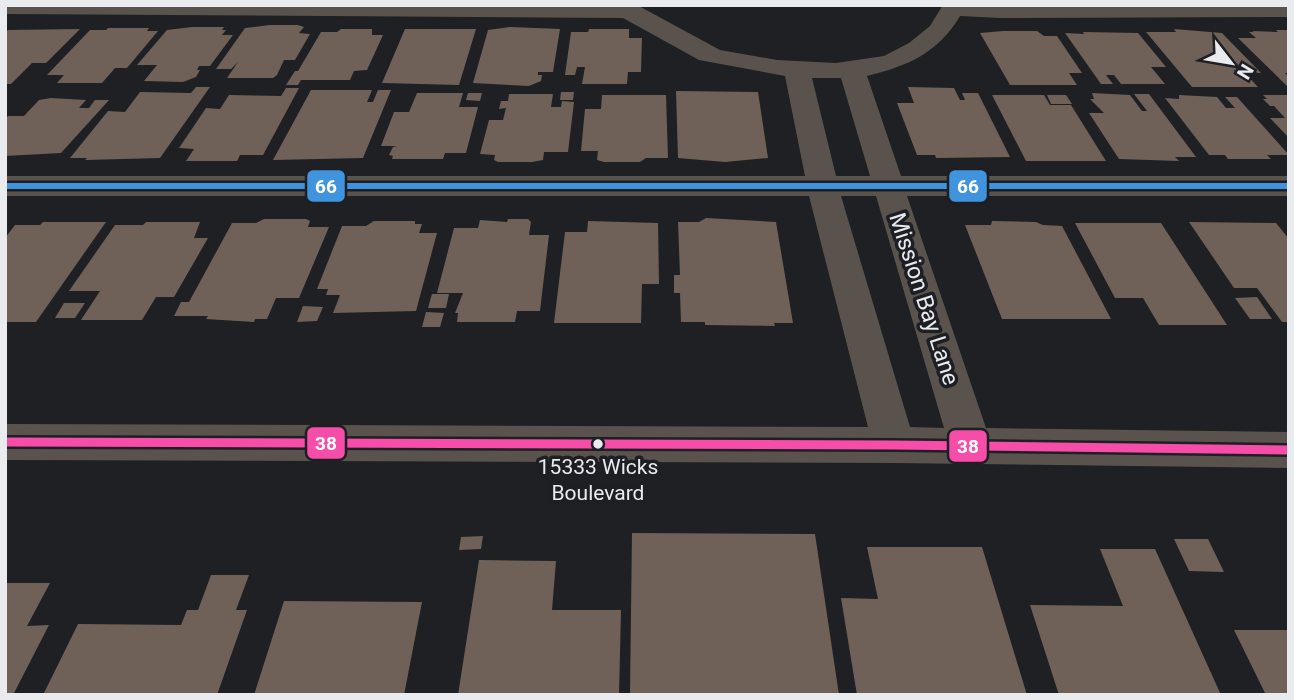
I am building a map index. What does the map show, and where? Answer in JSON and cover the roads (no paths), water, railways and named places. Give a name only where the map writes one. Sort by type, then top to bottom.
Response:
[{"type":"street","points":[[5,7],[626,8],[709,55],[797,71],[852,71],[903,58],[929,41],[955,7],[1000,11],[1289,10]]},
{"type":"street","points":[[797,71],[822,186],[894,445]]},
{"type":"street","name":"Mission Bay Lane","points":[[852,71],[971,447]]},
{"type":"street","points":[[5,186],[1289,186]]},
{"type":"street","points":[[5,442],[894,445],[1289,450]]},
{"type":"place","name":"15333 Wicks Boulevard","points":[[598,444]]}]
